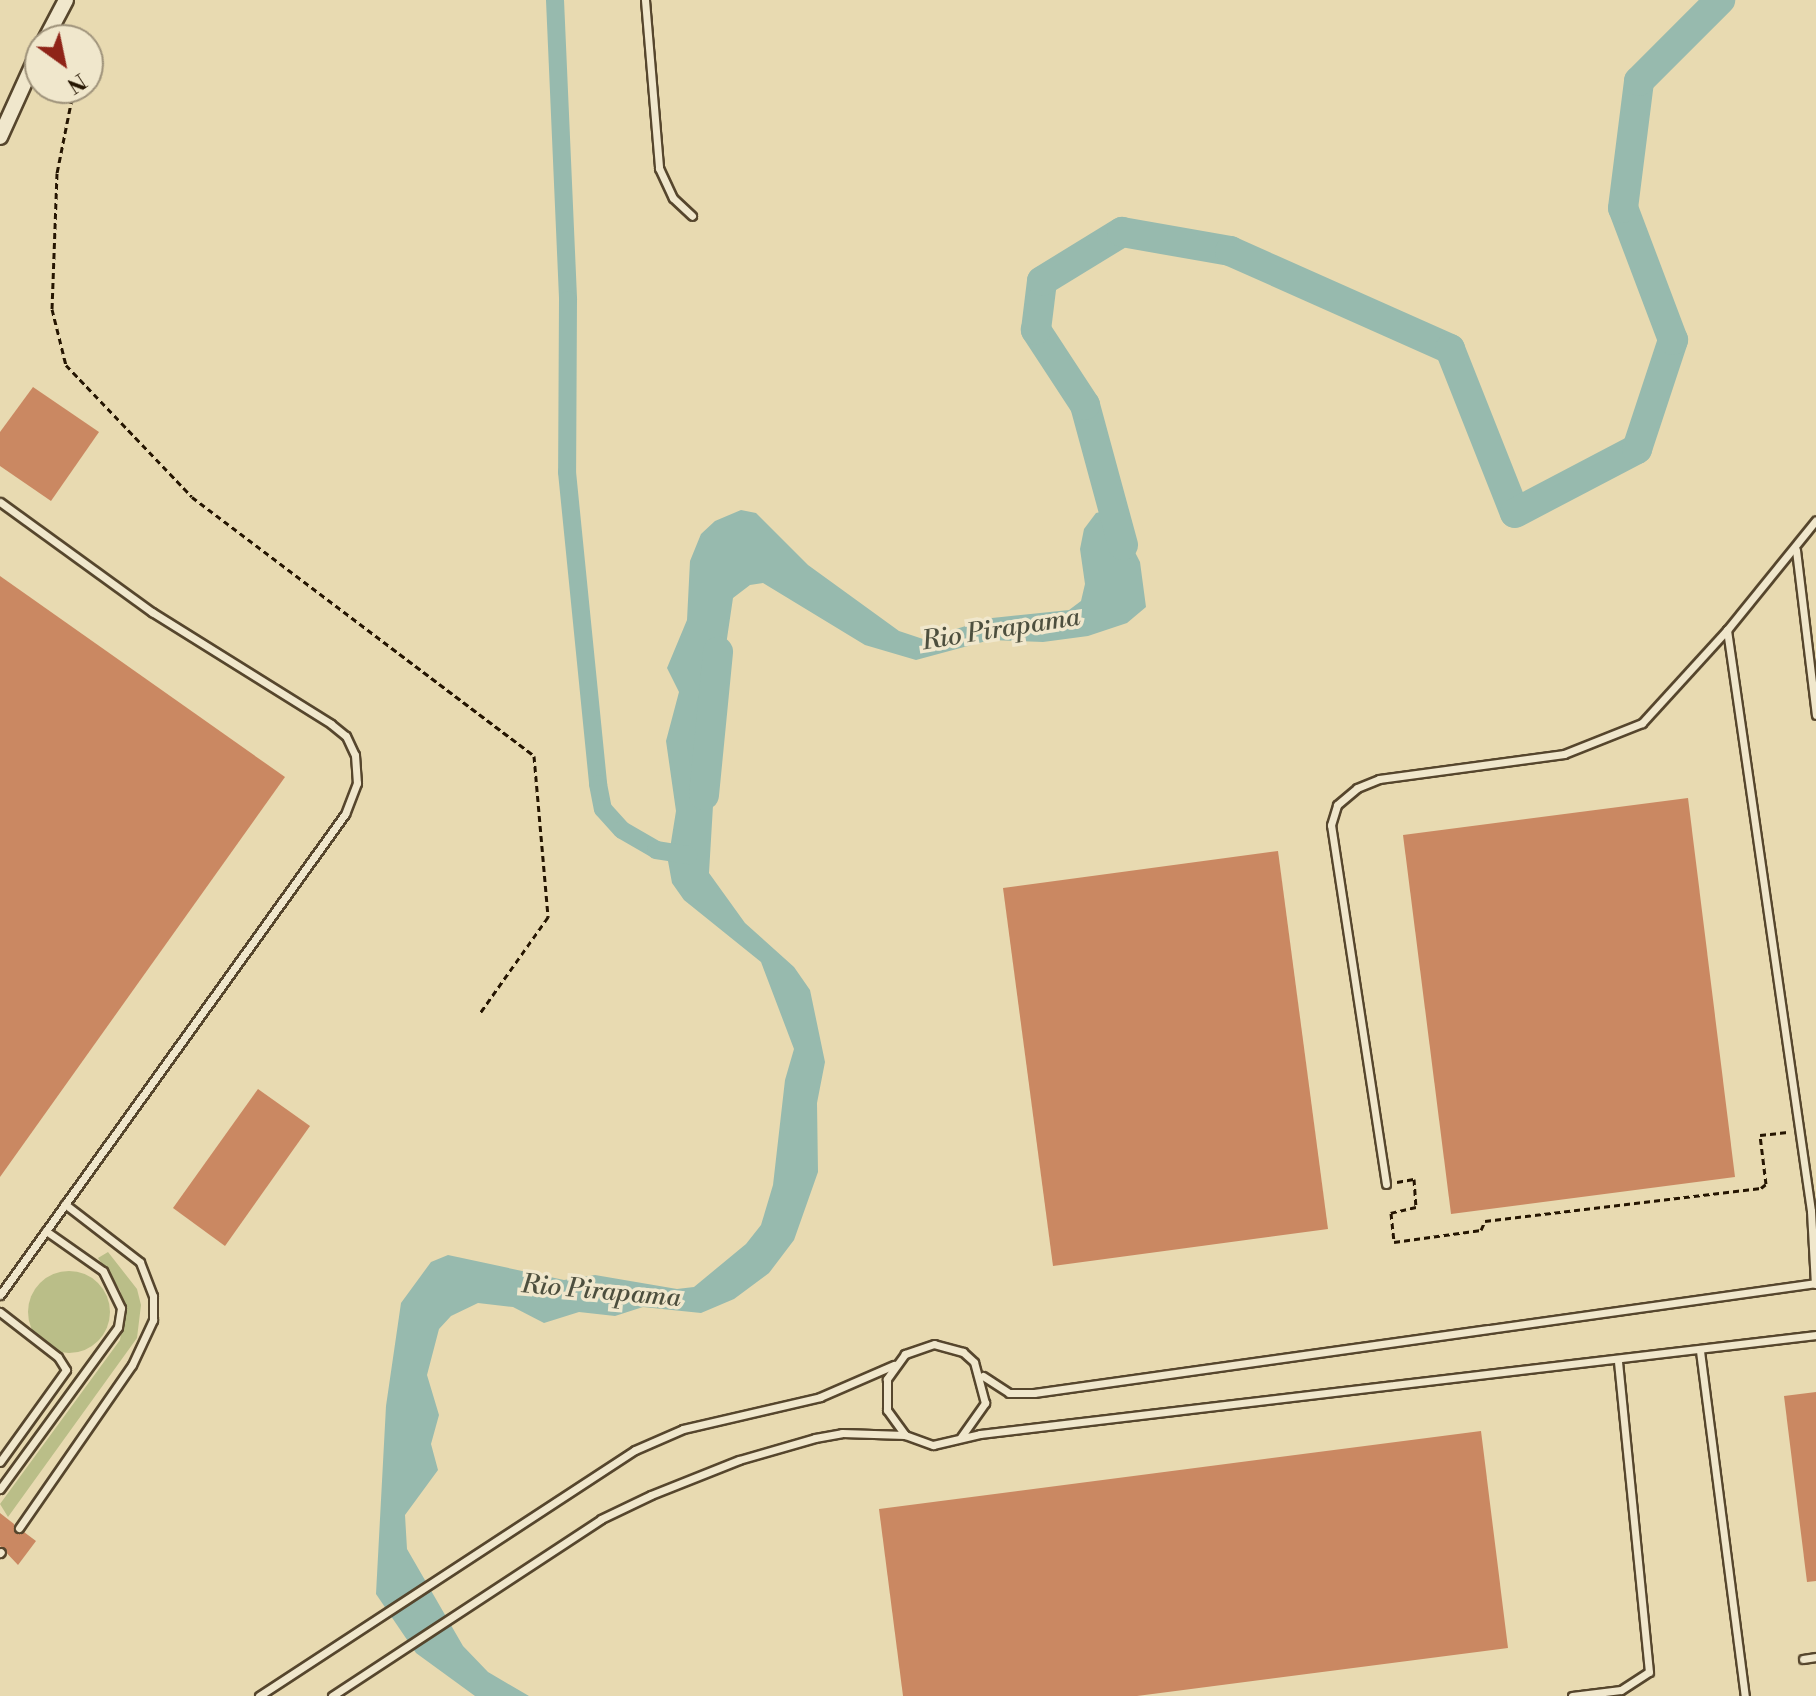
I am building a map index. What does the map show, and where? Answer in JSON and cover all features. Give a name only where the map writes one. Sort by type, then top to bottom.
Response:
[{"type":"street","points":[[53,24],[66,0]]},
{"type":"street","points":[[0,137],[24,84]]},
{"type":"lane","points":[[645,0],[659,168],[673,198],[692,216]]},
{"type":"lane","points":[[0,502],[152,612],[331,724],[346,736],[355,755],[357,783],[345,814],[0,1295]]},
{"type":"lane","points":[[1386,1184],[1331,825],[1337,805],[1357,788],[1379,779],[1564,754],[1603,742],[1642,723],[1796,550],[1816,520]]},
{"type":"lane","points":[[1796,550],[1816,715]]},
{"type":"lane","points":[[259,1696],[531,1518],[659,1439],[820,1397],[894,1365],[919,1347],[934,1344],[963,1352],[982,1375],[1009,1393],[1034,1393],[1816,1284],[1799,1131],[1727,630]]},
{"type":"lane","points":[[19,1528],[132,1365],[153,1320],[153,1296],[140,1262],[65,1204]]},
{"type":"lane","points":[[0,1489],[118,1327],[121,1308],[103,1271],[46,1231]]},
{"type":"lane","points":[[0,1312],[58,1357],[66,1370],[0,1462]]},
{"type":"lane","points":[[332,1696],[554,1554],[601,1519],[739,1460],[842,1433],[905,1435],[933,1445],[961,1437],[1816,1335]]},
{"type":"lane","points":[[1700,1351],[1745,1696]]},
{"type":"lane","points":[[1572,1696],[1621,1690],[1649,1672],[1618,1360]]},
{"type":"lane","points":[[894,1365],[885,1395],[887,1410],[905,1435]]},
{"type":"lane","points":[[961,1437],[985,1403],[982,1375]]},
{"type":"lane","points":[[1803,1659],[1816,1657]]},
{"type":"path","points":[[71,104],[57,173],[53,294],[66,365],[192,497],[534,756],[548,917],[480,1013]]},
{"type":"path","points":[[1386,1184],[1414,1179],[1416,1207],[1391,1213],[1394,1242],[1481,1230],[1485,1221],[1761,1188],[1766,1184],[1760,1135],[1799,1131]]},
{"type":"green space","points":[[108,1252],[137,1289],[141,1305],[137,1338],[8,1517],[0,1504],[120,1340],[125,1308],[120,1290],[98,1258]]},
{"type":"green space","points":[[69,1271],[85,1274],[98,1283],[107,1296],[110,1312],[107,1328],[98,1341],[85,1350],[69,1353],[53,1350],[40,1341],[31,1328],[28,1312],[31,1296],[40,1283],[53,1274]]},
{"type":"water","points":[[1113,509],[1140,562],[1146,607],[1127,623],[1088,636],[1043,642],[990,640],[916,660],[865,645],[763,583],[750,585],[733,598],[721,679],[705,707],[699,732],[715,772],[709,873],[745,923],[794,967],[810,990],[825,1062],[817,1103],[818,1172],[794,1240],[769,1273],[734,1299],[701,1313],[643,1307],[615,1316],[579,1312],[544,1323],[513,1307],[478,1303],[451,1316],[439,1329],[427,1375],[439,1415],[431,1444],[438,1470],[405,1515],[407,1549],[463,1646],[488,1672],[529,1696],[475,1696],[416,1653],[376,1594],[386,1406],[401,1303],[431,1262],[448,1255],[564,1280],[595,1275],[677,1289],[694,1287],[746,1244],[761,1225],[773,1185],[785,1080],[794,1049],[761,962],[684,900],[672,883],[668,861],[676,811],[666,741],[679,692],[667,668],[687,620],[690,561],[701,534],[715,521],[741,510],[756,513],[808,565],[899,631],[923,639],[992,618],[1069,610],[1081,601],[1085,584],[1080,549],[1084,529],[1096,513]]},
{"type":"building","points":[[33,387],[99,432],[51,501],[0,466],[0,432]]},
{"type":"building","points":[[0,576],[285,777],[0,1177]]},
{"type":"building","points":[[1688,798],[1735,1177],[1451,1214],[1403,835]]},
{"type":"building","points":[[1278,851],[1328,1229],[1053,1266],[1003,888]]},
{"type":"building","points":[[258,1089],[310,1126],[225,1246],[173,1208]]},
{"type":"building","points":[[1816,1392],[1816,1581],[1807,1582],[1784,1396]]},
{"type":"building","points":[[1481,1431],[1508,1648],[1137,1696],[903,1696],[879,1509]]},
{"type":"building","points":[[0,1513],[14,1524],[15,1533],[24,1532],[36,1541],[18,1565],[0,1546]]},
{"type":"waterway","points":[[555,0],[568,300],[567,472],[598,784],[603,809],[622,830],[656,850],[689,855]]},
{"type":"waterway","name":"Rio Pirapama","points":[[1123,545],[1085,405],[1036,330],[1042,281],[1122,232],[1230,251],[1450,349],[1515,513],[1637,449],[1673,340],[1623,208],[1639,81],[1720,0]]},
{"type":"waterway","name":"Rio Pirapama","points":[[704,795],[718,652]]}]
